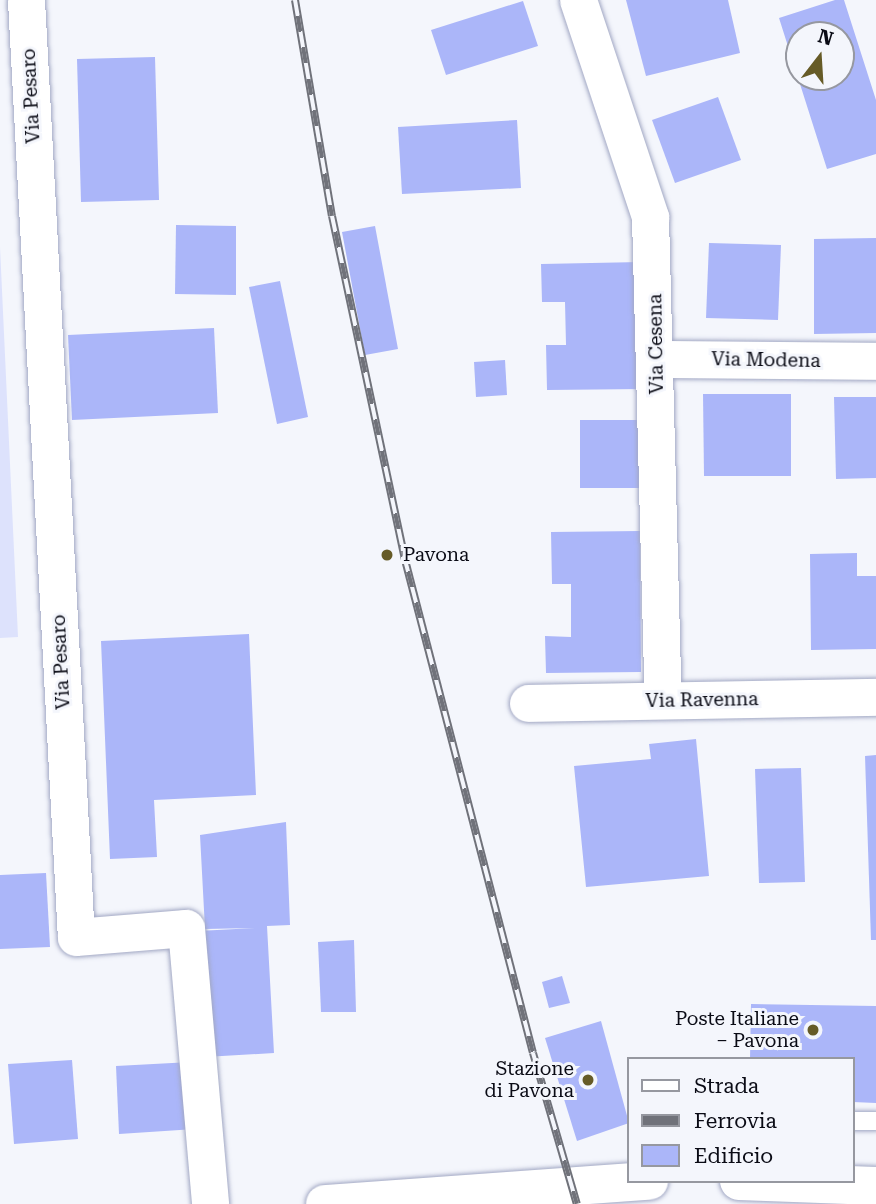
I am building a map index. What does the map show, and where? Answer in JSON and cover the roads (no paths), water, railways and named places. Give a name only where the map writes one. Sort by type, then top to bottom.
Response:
[{"type":"main road","points":[[325,1204],[483,1197],[628,1183]]},
{"type":"main road","points":[[794,1183],[876,1186]]},
{"type":"street","name":"Via Pesaro","points":[[26,0],[14,52],[76,937],[186,928],[210,1204]]},
{"type":"street","name":"Via Cesena","points":[[579,0],[650,217],[656,359],[663,700]]},
{"type":"street","name":"Via Modena","points":[[656,359],[876,361]]},
{"type":"street","name":"Via Ravenna","points":[[528,703],[876,697]]},
{"type":"lane","points":[[855,1121],[876,1121]]},
{"type":"railway","points":[[295,0],[332,216],[404,556],[533,1053],[577,1204]]},
{"type":"place","name":"Pavona","points":[[387,555]]},
{"type":"place","name":"Poste Italiane – Pavona","points":[[813,1030]]},
{"type":"place","name":"Stazione di Pavona","points":[[588,1080]]}]
